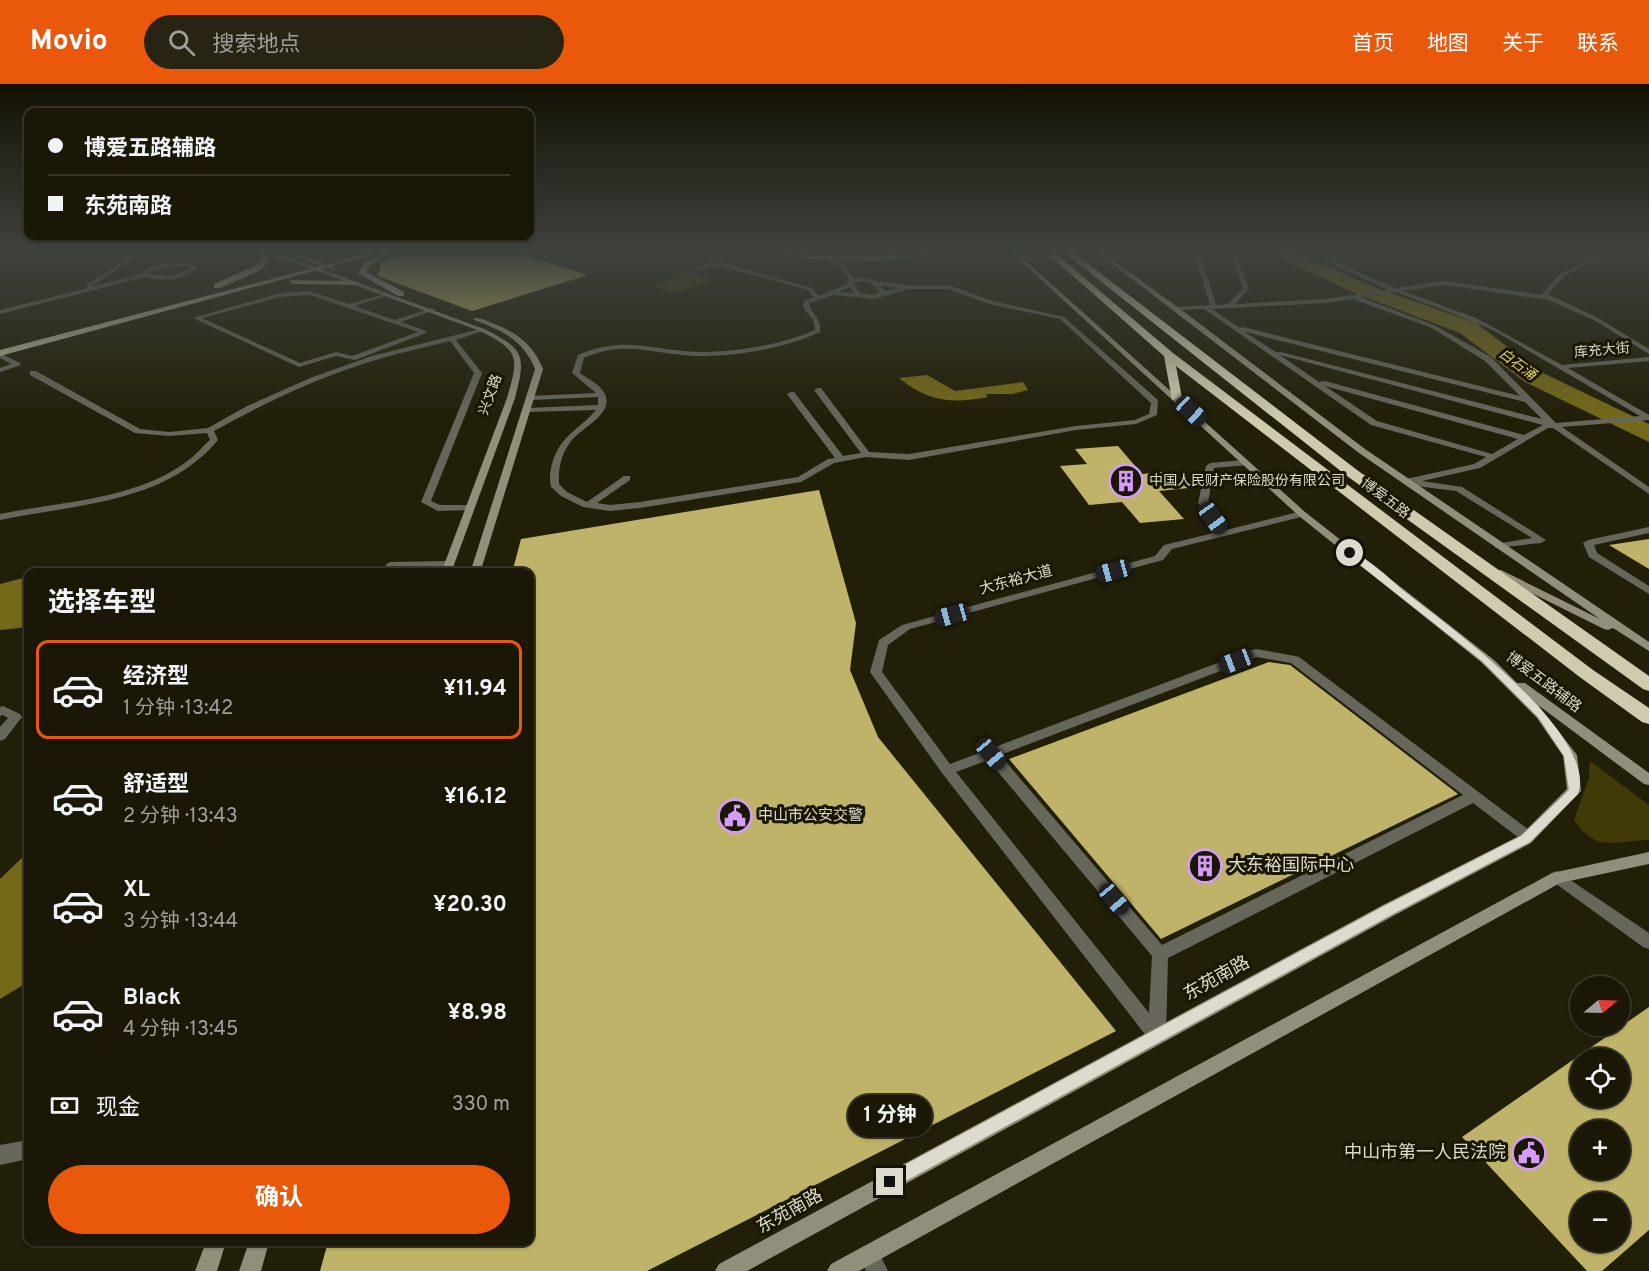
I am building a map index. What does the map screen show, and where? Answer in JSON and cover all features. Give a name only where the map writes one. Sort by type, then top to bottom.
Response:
[{"type":"highway","name":"博爱五路","points":[[1115,308],[1169,355],[1578,667],[1649,717]]},
{"type":"highway","name":"博爱五路","points":[[1139,308],[1222,374],[1469,558],[1649,685]]},
{"type":"highway","points":[[1169,355],[1176,398]]},
{"type":"main road","points":[[0,344],[135,308]]},
{"type":"main road","points":[[0,354],[168,308]]},
{"type":"street","points":[[231,308],[196,318],[298,365],[336,354],[352,358],[424,332],[356,308]]},
{"type":"street","name":"兴文路","points":[[427,308],[482,330],[511,349],[519,358],[520,371],[447,568]]},
{"type":"street","points":[[443,308],[492,325],[527,345],[539,369],[532,398],[477,568]]},
{"type":"street","points":[[602,395],[576,373],[581,357],[594,349],[615,345],[643,345],[699,354],[793,341],[818,331],[816,320],[806,308]]},
{"type":"street","points":[[602,395],[601,407],[565,442],[553,473],[554,485],[564,494],[589,504],[610,508],[801,479],[831,461],[866,454],[909,457],[1076,428],[1136,422],[1153,415],[1156,408],[1155,402],[1062,318],[1017,308]]},
{"type":"street","name":"博爱五路辅路","points":[[1076,308],[1302,514],[1485,659],[1649,780]]},
{"type":"street","name":"库充大街","points":[[1177,309],[1187,308]]},
{"type":"street","points":[[1211,308],[1374,423],[1494,457]]},
{"type":"street","points":[[1386,308],[1431,326],[1488,359],[1554,425],[1649,491]]},
{"type":"street","points":[[1445,308],[1494,328],[1557,367],[1649,418]]},
{"type":"street","name":"库充大街","points":[[1572,308],[1596,319],[1649,352]]},
{"type":"street","name":"博爱五路","points":[[1177,309],[1362,451],[1649,647]]},
{"type":"street","points":[[394,322],[432,310]]},
{"type":"street","points":[[1235,327],[1527,400]]},
{"type":"street","points":[[33,373],[138,431],[169,434],[210,430],[250,408],[313,380],[375,358],[482,330]]},
{"type":"street","points":[[452,339],[478,373],[426,502],[438,508],[470,508]]},
{"type":"street","points":[[1269,351],[1554,425]]},
{"type":"street","points":[[0,354],[17,365],[0,370]]},
{"type":"street","name":"库充大街","points":[[1557,367],[1649,359]]},
{"type":"street","points":[[1312,380],[1524,438]]},
{"type":"street","points":[[818,390],[866,454]]},
{"type":"street","points":[[791,394],[841,459]]},
{"type":"street","points":[[532,398],[602,395]]},
{"type":"street","points":[[528,410],[601,407]]},
{"type":"street","points":[[1406,482],[1477,466],[1546,426],[1649,418]]},
{"type":"street","points":[[0,517],[27,510],[74,505],[119,494],[176,474],[202,457],[214,440],[210,430]]},
{"type":"street","points":[[1223,532],[1203,503],[1210,466],[1245,463]]},
{"type":"street","points":[[589,504],[627,478]]},
{"type":"street","points":[[1406,482],[1460,489],[1541,540],[1499,546]]},
{"type":"street","name":"大东裕大道","points":[[1157,1036],[947,770],[876,672],[883,644],[906,627],[1159,558],[1168,547],[1302,514]]},
{"type":"street","points":[[1649,530],[1588,543],[1593,555],[1649,591]]},
{"type":"street","points":[[1469,558],[1649,647]]},
{"type":"street","points":[[391,564],[436,568]]},
{"type":"street","points":[[947,770],[1257,653],[1295,660],[1528,837]]},
{"type":"street","name":"东苑南路","points":[[726,1271],[1528,837],[1574,791],[1570,755],[1541,715],[1485,659]]},
{"type":"street","points":[[0,712],[3,710],[16,717],[0,736]]},
{"type":"street","points":[[991,754],[1160,954],[1157,1036]]},
{"type":"street","points":[[1160,954],[1474,796]]},
{"type":"street","points":[[837,1271],[873,1262],[1557,877],[1649,858]]},
{"type":"street","points":[[1557,877],[1649,942]]},
{"type":"street","points":[[0,1155],[24,1151]]},
{"type":"street","points":[[206,1271],[215,1246]]},
{"type":"street","points":[[250,1271],[258,1246]]},
{"type":"shaded area","points":[[927,375],[955,391],[1023,382],[1028,390],[1012,394],[986,394],[988,397],[975,399],[941,399],[920,392],[899,378]]},
{"type":"shaded area","points":[[23,578],[24,627],[0,630],[0,584]]},
{"type":"shaded area","points":[[1590,761],[1649,805],[1649,840],[1608,843],[1599,841],[1582,831],[1574,820],[1589,778]]},
{"type":"shaded area","points":[[24,856],[24,984],[0,999],[0,879]]},
{"type":"building","name":"中国人民财产保险股份有限公司","points":[[1118,446],[1142,474],[1172,471],[1188,488],[1159,491],[1184,519],[1140,523],[1122,502],[1089,505],[1060,466],[1087,464],[1075,449]]},
{"type":"building","name":"中山市公安交警","points":[[819,490],[856,623],[850,670],[878,737],[1116,1031],[647,1271],[320,1271],[327,1246],[534,1246],[534,568],[513,568],[521,539]]},
{"type":"building","points":[[1649,539],[1649,569],[1609,545]]},
{"type":"building","name":"大东裕国际中心","points":[[1269,662],[1290,665],[1458,794],[1161,939],[1009,759]]},
{"type":"building","name":"中山市第一人民法院","points":[[1649,1007],[1649,1230],[1630,1247],[1630,1192],[1570,1192],[1570,1252],[1624,1252],[1602,1271],[1587,1271],[1462,1137],[1570,1062],[1570,1108],[1630,1108],[1630,1048],[1590,1048],[1607,1036],[1630,1036],[1630,1020]]},
{"type":"waterway","name":"白石涌","points":[[1414,308],[1468,328],[1533,377],[1649,434]]},
{"type":"place","name":"中国人民财产保险股份有限公司","points":[[1126,481]]},
{"type":"place","name":"中山市公安交警","points":[[735,816]]},
{"type":"place","name":"大东裕国际中心","points":[[1205,866]]},
{"type":"place","name":"中山市第一人民法院","points":[[1529,1153]]},
{"type":"route","points":[[890,1182],[1389,910],[1526,839],[1574,791],[1570,755],[1541,715],[1485,659],[1350,553]]}]
